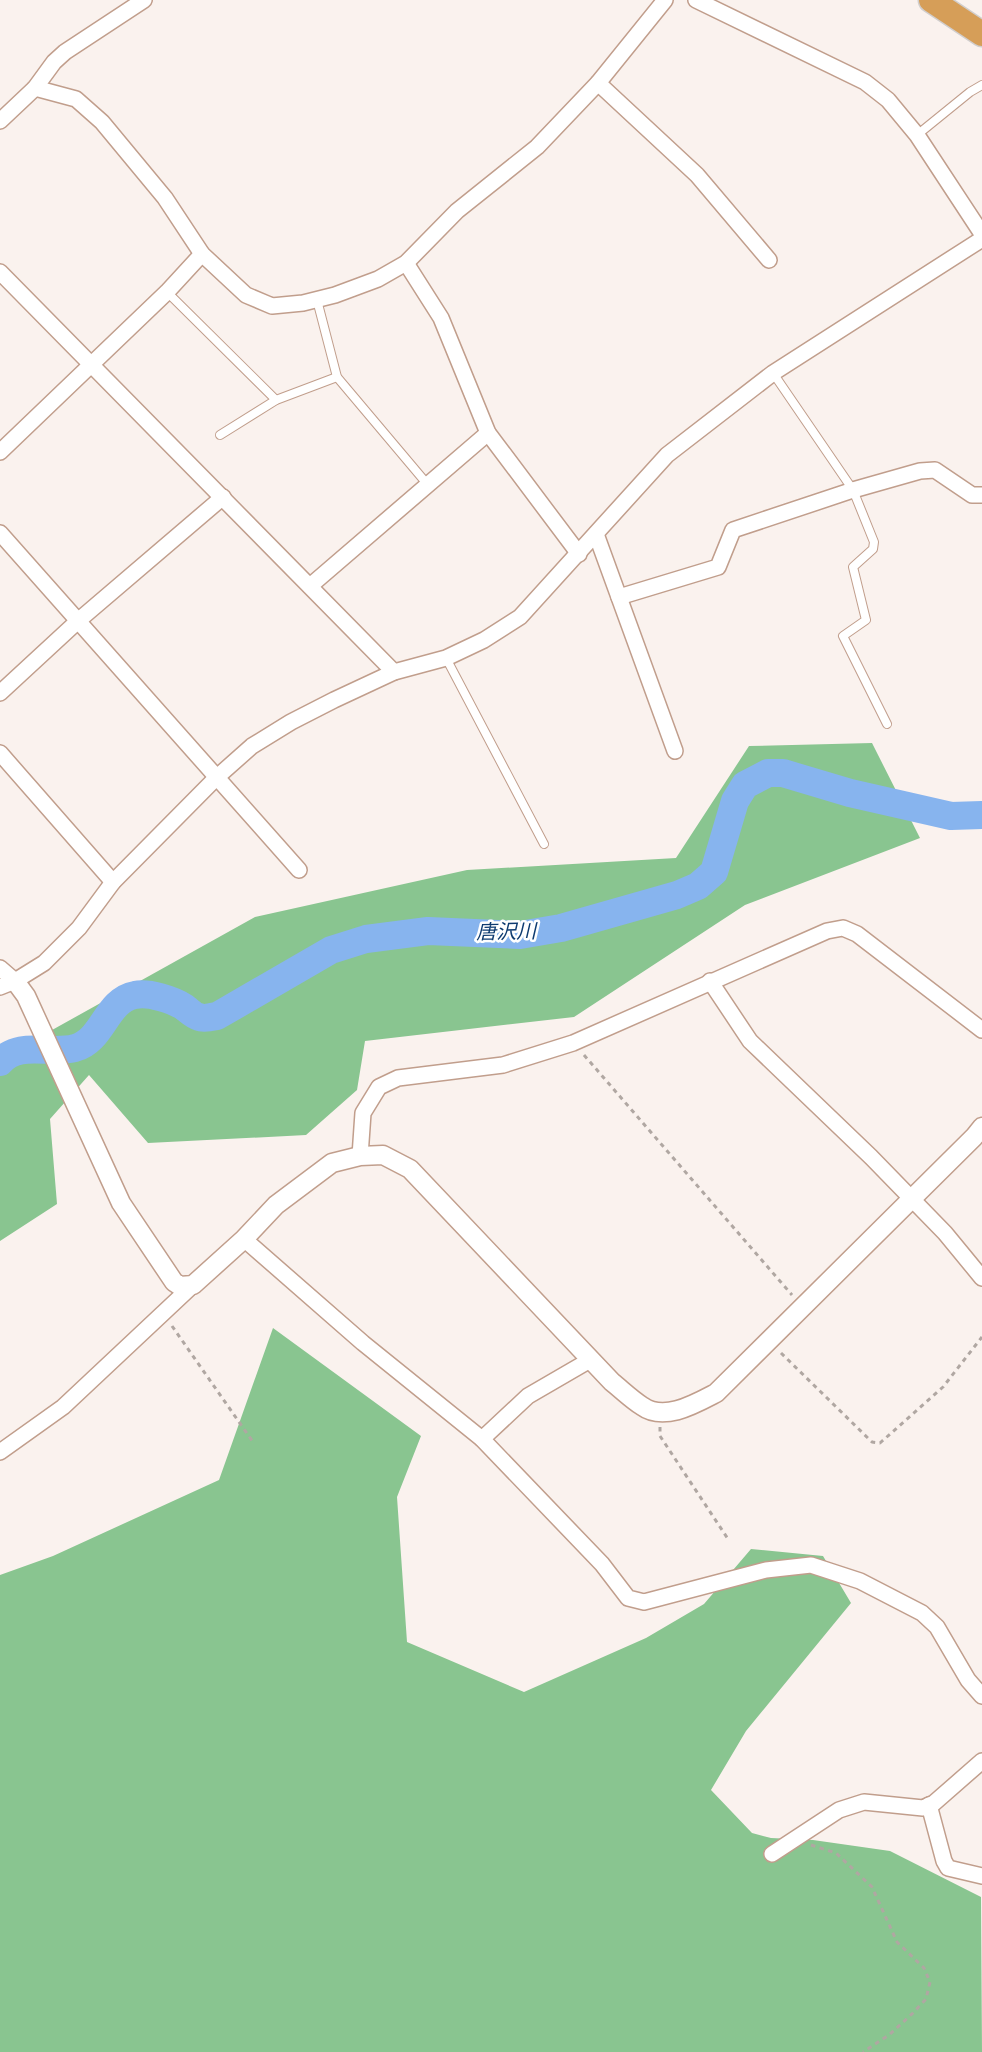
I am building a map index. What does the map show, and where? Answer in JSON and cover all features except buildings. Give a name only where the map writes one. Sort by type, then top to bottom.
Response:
[{"type":"highway","points":[[931,0],[982,34]]},
{"type":"street","points":[[0,121],[34,88],[54,62],[65,52],[144,0]]},
{"type":"street","points":[[34,88],[76,99],[102,122],[165,198],[202,254],[246,295],[272,306],[317,300],[378,279],[405,263],[457,211],[537,147],[598,83],[665,0]]},
{"type":"street","points":[[7,984],[44,963],[72,935],[112,882],[216,778],[252,746],[291,722],[394,672],[446,658],[484,640],[520,617],[667,455],[772,373],[982,236],[917,135],[888,100],[865,82],[696,0]]},
{"type":"street","points":[[598,83],[698,175],[769,260]]},
{"type":"street","points":[[0,452],[167,292],[202,254]]},
{"type":"street","points":[[405,263],[441,318],[488,434],[579,554]]},
{"type":"street","points":[[0,272],[394,672]]},
{"type":"street","points":[[310,586],[488,434]]},
{"type":"street","points":[[619,597],[718,567],[733,530],[853,490],[920,471],[935,470],[972,495],[982,495]]},
{"type":"street","points":[[0,693],[78,621],[223,497]]},
{"type":"street","points":[[0,533],[299,870]]},
{"type":"street","points":[[596,534],[675,751]]},
{"type":"street","points":[[0,753],[112,882]]},
{"type":"street","points":[[360,1156],[363,1113],[379,1087],[398,1078],[503,1065],[573,1043],[827,931],[843,928],[856,934],[982,1030]]},
{"type":"street","points":[[0,968],[7,984],[26,996],[122,1203],[174,1281],[180,1286],[193,1286]]},
{"type":"street","points":[[710,981],[750,1041],[871,1157],[945,1233],[982,1278]]},
{"type":"street","points":[[0,1452],[63,1407],[164,1315],[244,1239],[276,1205],[332,1163],[360,1156],[383,1155],[410,1169],[590,1360],[643,1408],[660,1413],[692,1406],[716,1393],[982,1127]]},
{"type":"street","points":[[244,1239],[363,1343],[482,1439],[602,1564],[628,1598],[644,1602],[766,1570],[811,1565],[860,1581],[922,1613],[937,1627],[968,1680],[982,1696]]},
{"type":"street","points":[[482,1439],[528,1396],[590,1360]]},
{"type":"street","points":[[772,1854],[839,1810],[864,1802],[923,1808],[934,1803],[982,1761]]},
{"type":"street","points":[[929,1805],[944,1861],[948,1868],[982,1876]]},
{"type":"lane","points":[[917,135],[982,85]]},
{"type":"lane","points":[[167,292],[276,400]]},
{"type":"lane","points":[[317,300],[337,377],[428,485]]},
{"type":"lane","points":[[772,373],[853,490],[874,542],[873,549],[853,567],[866,620],[843,636],[887,724]]},
{"type":"lane","points":[[220,435],[276,400],[337,377]]},
{"type":"lane","points":[[446,658],[544,844]]},
{"type":"path","points":[[573,1043],[802,1307]]},
{"type":"path","points":[[164,1315],[253,1442]]},
{"type":"path","points":[[768,1341],[872,1442],[880,1443],[943,1387],[982,1336]]},
{"type":"path","points":[[660,1413],[660,1436],[728,1539]]},
{"type":"path","points":[[792,1839],[836,1853],[872,1887],[897,1942],[924,1968],[930,1982],[926,1999],[913,2013],[889,2035],[864,2052]]},
{"type":"green space","points":[[872,743],[920,838],[745,905],[574,1017],[365,1041],[357,1090],[306,1135],[148,1143],[89,1075],[50,1119],[57,1204],[0,1241],[0,1059],[255,917],[467,870],[676,858],[749,746]]},
{"type":"green space","points":[[273,1328],[421,1436],[397,1497],[407,1642],[524,1692],[646,1638],[704,1604],[751,1549],[823,1556],[851,1603],[746,1731],[711,1790],[752,1833],[771,1838],[813,1840],[890,1851],[981,1897],[982,2052],[0,2052],[0,1575],[53,1556],[219,1480]]},
{"type":"waterway","name":"唐沢川","points":[[0,1062],[8,1055],[25,1050],[65,1050],[84,1044],[99,1029],[117,1004],[135,995],[161,997],[179,1004],[197,1016],[213,1017],[331,950],[366,939],[428,931],[520,935],[561,928],[677,895],[698,886],[714,872],[735,801],[745,785],[768,773],[783,773],[850,793],[951,816],[982,815]]}]
